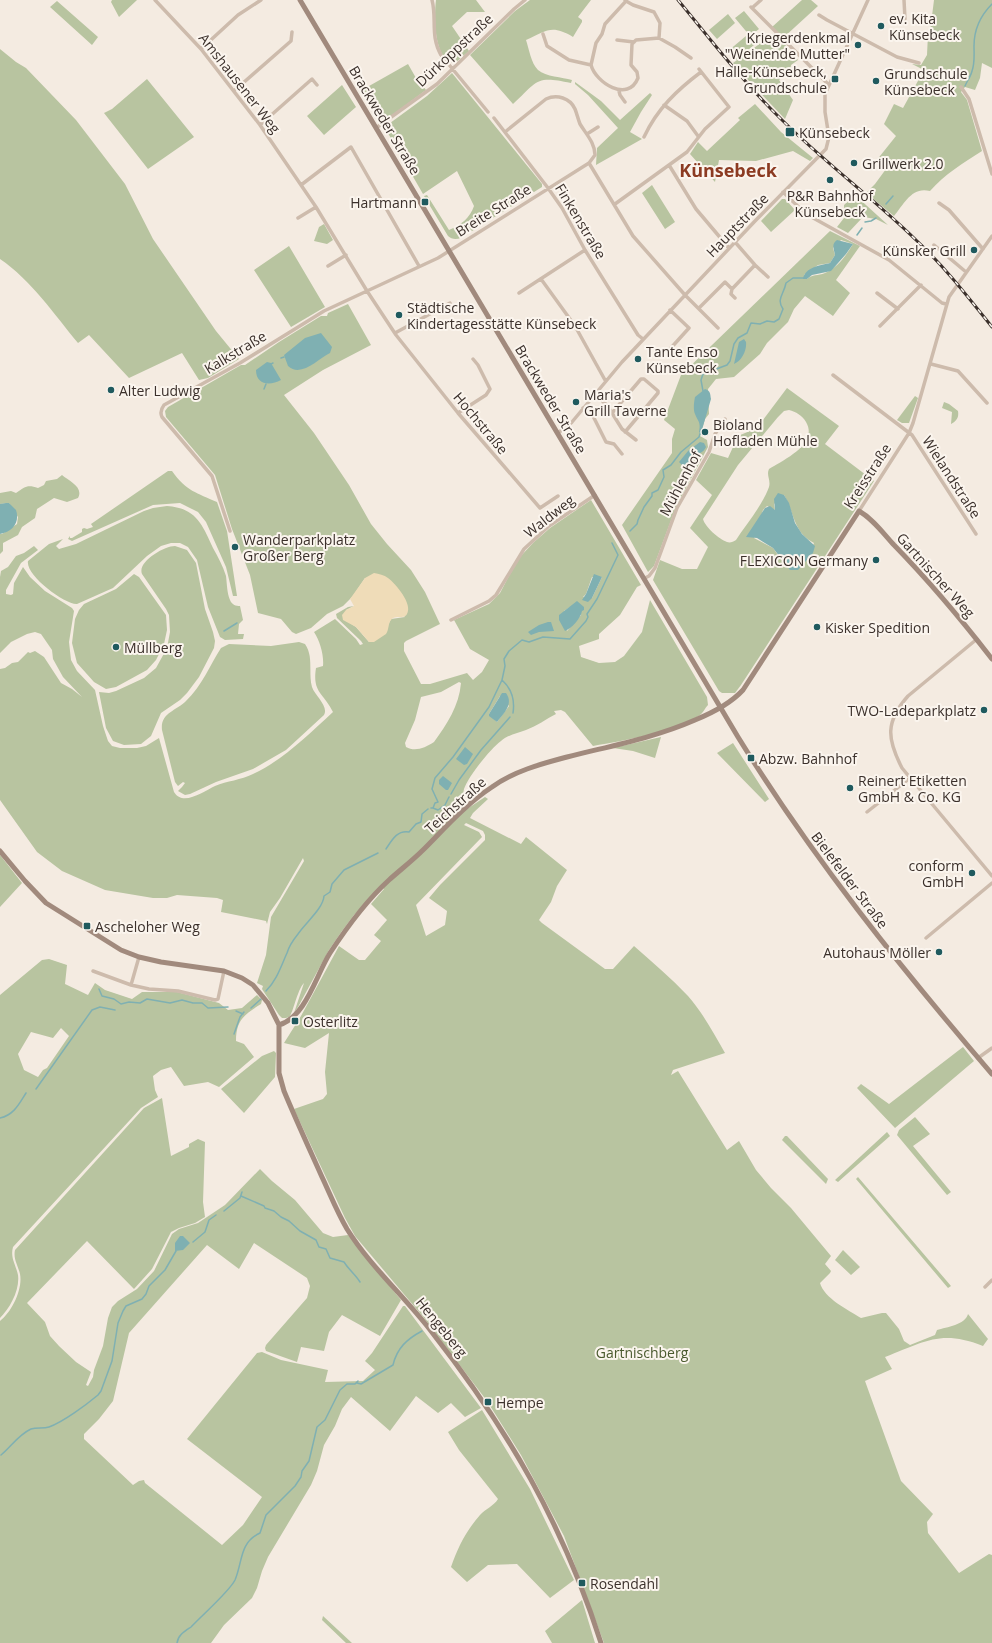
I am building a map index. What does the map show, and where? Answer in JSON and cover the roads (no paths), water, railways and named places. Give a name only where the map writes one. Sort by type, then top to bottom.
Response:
[{"type":"street","name":"Amshausener Weg","points":[[155,0],[201,49],[235,90],[316,206],[346,255]]},
{"type":"street","points":[[201,49],[238,15],[261,0]]},
{"type":"street","name":"Brackweder Straße","points":[[300,0],[721,706]]},
{"type":"street","points":[[432,0],[434,39],[436,47],[488,112]]},
{"type":"street","name":"Dürkoppstraße","points":[[376,128],[437,84],[525,0]]},
{"type":"street","points":[[761,0],[751,8],[829,86]]},
{"type":"street","name":"Hauptstraße","points":[[558,433],[569,426],[605,380],[642,339],[783,192],[826,150],[829,142],[824,106],[826,94],[868,0]]},
{"type":"street","points":[[904,0],[905,20]]},
{"type":"street","points":[[634,42],[632,47],[631,62],[638,78],[631,88],[620,91],[611,87],[597,76],[591,64],[596,43],[602,34],[607,20],[625,1],[629,4],[654,12],[660,23],[659,38]]},
{"type":"street","points":[[819,14],[897,57],[919,63]]},
{"type":"street","points":[[235,90],[291,41],[292,32]]},
{"type":"street","points":[[543,34],[548,46],[569,60],[591,64]]},
{"type":"street","points":[[617,40],[634,42],[638,40],[659,38],[691,58]]},
{"type":"street","points":[[615,204],[687,152],[698,136],[729,107],[700,70],[664,105],[644,137]]},
{"type":"street","points":[[260,124],[312,79],[317,85]]},
{"type":"street","points":[[961,87],[969,99],[992,174]]},
{"type":"street","points":[[620,91],[620,95],[625,102]]},
{"type":"street","points":[[505,132],[546,99],[558,97],[565,98],[572,104],[580,124],[595,150],[595,155],[589,163],[633,236],[718,328]]},
{"type":"street","points":[[664,105],[687,121],[698,136]]},
{"type":"street","name":"Finkenstraße","points":[[494,118],[562,208],[585,250],[638,335],[642,339]]},
{"type":"street","points":[[587,134],[598,127]]},
{"type":"street","points":[[301,185],[351,147],[419,266]]},
{"type":"street","name":"Breite Straße","points":[[449,251],[589,163]]},
{"type":"street","points":[[669,165],[696,209],[729,248]]},
{"type":"street","points":[[783,192],[806,214],[889,260],[942,303],[946,304]]},
{"type":"street","points":[[940,203],[949,210],[983,249]]},
{"type":"street","points":[[298,218],[316,206]]},
{"type":"street","name":"Kreisstraße","points":[[721,706],[738,696],[743,690],[909,432],[920,403],[946,304],[954,288],[992,236]]},
{"type":"street","points":[[735,242],[768,278]]},
{"type":"street","points":[[934,245],[966,272]]},
{"type":"street","points":[[519,294],[585,250]]},
{"type":"street","name":"Kalkstraße","points":[[230,530],[212,476],[162,418],[161,414],[164,405],[240,363],[324,311],[449,251]]},
{"type":"street","points":[[328,266],[346,255]]},
{"type":"street","name":"Hochstraße","points":[[346,255],[367,291],[395,333],[458,413],[540,508],[558,496]]},
{"type":"street","points":[[735,298],[731,294],[732,289],[755,265]]},
{"type":"street","points":[[541,279],[575,326],[605,380]]},
{"type":"street","points":[[699,308],[725,282],[732,289]]},
{"type":"street","points":[[880,326],[921,285]]},
{"type":"street","points":[[877,293],[898,309]]},
{"type":"street","points":[[395,333],[450,303]]},
{"type":"street","points":[[670,310],[689,328],[670,349]]},
{"type":"street","points":[[458,413],[486,395],[490,389],[478,365],[473,359]]},
{"type":"street","points":[[931,364],[958,371],[987,403]]},
{"type":"street","name":"Wielandstraße","points":[[833,375],[909,432],[976,534]]},
{"type":"street","points":[[612,413],[641,379],[644,379],[658,391],[658,393],[625,432]]},
{"type":"street","points":[[594,394],[607,405],[622,429],[636,440]]},
{"type":"street","points":[[583,408],[592,414],[606,442],[614,444],[622,454]]},
{"type":"street","name":"Mühlenhof","points":[[645,578],[649,576],[655,568],[677,508],[709,452],[715,434],[725,419]]},
{"type":"street","name":"Waldweg","points":[[451,620],[488,601],[496,595],[524,549],[549,526],[595,495]]},
{"type":"street","name":"Gartnischer Weg","points":[[859,511],[868,517],[906,557],[950,606],[992,659]]},
{"type":"street","points":[[977,639],[908,696],[895,714],[891,735],[892,748],[902,768],[992,876]]},
{"type":"street","name":"Teichstraße","points":[[279,1025],[285,1024],[296,1015],[304,1004],[329,955],[364,908],[388,881],[466,807],[492,786],[535,766],[669,731],[706,715],[721,706]]},
{"type":"street","name":"Bielefelder Straße","points":[[721,706],[778,800],[831,876],[885,946],[992,1074]]},
{"type":"street","points":[[867,812],[910,778]]},
{"type":"street","points":[[0,851],[25,882],[46,903],[121,950],[139,957],[161,962],[224,971],[242,978],[258,990],[268,1003],[279,1025]]},
{"type":"street","points":[[926,938],[992,883]]},
{"type":"street","points":[[131,985],[139,957]]},
{"type":"street","points":[[93,971],[131,985],[149,989],[178,990],[215,1000],[218,999],[224,971]]},
{"type":"street","name":"Hengeberg","points":[[279,1025],[279,1067],[281,1084],[339,1213],[355,1240],[431,1330],[468,1379],[507,1437],[536,1486],[561,1538],[579,1580],[601,1643]]},
{"type":"street","points":[[978,1058],[992,1048]]},
{"type":"street","points":[[985,1287],[992,1280]]},
{"type":"water","points":[[837,240],[853,244],[831,271],[812,275],[807,279],[803,279],[804,275],[810,269],[830,263],[835,255],[833,245]]},
{"type":"water","points":[[321,333],[332,347],[330,353],[304,369],[298,370],[288,366],[284,355],[305,338]]},
{"type":"water","points":[[744,339],[746,342],[745,352],[742,358],[734,364],[739,342]]},
{"type":"water","points":[[267,362],[271,363],[281,380],[272,383],[264,383],[258,379],[256,370]]},
{"type":"water","points":[[705,389],[709,392],[711,399],[701,433],[699,432],[699,424],[694,412],[694,403],[695,397]]},
{"type":"water","points":[[700,442],[704,443],[706,447],[705,449],[693,458],[686,467],[683,466],[679,462],[688,451]]},
{"type":"water","points":[[778,493],[784,495],[789,503],[795,523],[802,534],[815,546],[813,553],[798,570],[790,570],[773,548],[757,538],[746,537],[765,508],[770,506],[775,510],[774,499]]},
{"type":"water","points":[[9,503],[16,510],[17,519],[12,529],[0,534],[0,504]]},
{"type":"water","points":[[594,574],[602,577],[592,598],[588,602],[582,600],[586,594]]},
{"type":"water","points":[[577,601],[584,607],[584,610],[575,623],[565,631],[559,620],[559,615]]},
{"type":"water","points":[[551,622],[554,631],[539,632],[531,635],[528,632],[539,625]]},
{"type":"water","points":[[502,693],[506,693],[509,705],[497,722],[489,716],[489,714]]},
{"type":"water","points":[[465,747],[473,754],[467,764],[464,765],[456,759]]},
{"type":"water","points":[[443,776],[452,783],[448,790],[439,784],[439,780]]},
{"type":"water","points":[[180,1236],[183,1236],[190,1243],[183,1250],[175,1251],[175,1243]]},
{"type":"waterway","points":[[965,86],[974,65],[974,40],[978,23],[992,4]]},
{"type":"waterway","points":[[886,204],[893,196]]},
{"type":"waterway","points":[[865,222],[876,218]]},
{"type":"waterway","points":[[857,235],[862,228]]},
{"type":"waterway","points":[[703,391],[701,380],[703,374],[727,365],[730,361],[734,344],[738,338],[747,333],[751,323],[760,324],[767,321],[774,322],[779,319],[783,309],[780,299],[786,283],[793,278],[804,278]]},
{"type":"waterway","points":[[264,389],[266,384]]},
{"type":"waterway","points":[[630,531],[637,524],[644,507],[652,496],[652,493],[658,490],[664,477],[663,470],[671,465],[681,452],[699,437],[701,431]]},
{"type":"waterway","points":[[431,808],[433,808],[435,803],[438,802],[432,789],[435,778],[453,757],[489,707],[502,680],[505,666],[504,659],[509,651],[522,640],[529,642],[543,637],[570,639],[586,621],[588,617],[587,614],[597,599],[618,555],[612,543]]},
{"type":"waterway","points":[[224,631],[237,623]]},
{"type":"waterway","points":[[502,680],[512,695],[514,704],[513,713]]},
{"type":"waterway","points":[[451,794],[459,780],[481,750],[510,717]]},
{"type":"waterway","points":[[433,808],[438,810],[445,805],[449,797]]},
{"type":"waterway","points":[[386,849],[398,834],[409,832],[416,824],[421,822],[422,814],[428,809]]},
{"type":"waterway","points":[[266,991],[276,978],[292,943],[317,911],[323,901],[324,896],[330,892],[332,884],[344,870],[378,853]]},
{"type":"waterway","points":[[99,989],[102,996],[114,999],[121,1004],[129,1002],[140,1003],[147,999],[170,1003],[182,1000],[193,1003],[202,1003],[208,1008],[228,1007]]},
{"type":"waterway","points":[[251,1008],[261,999]]},
{"type":"waterway","points":[[36,1089],[92,1010],[100,1007],[115,1010]]},
{"type":"waterway","points":[[236,1011],[243,1014]]},
{"type":"waterway","points":[[234,1034],[240,1017],[244,1012]]},
{"type":"waterway","points":[[0,1118],[13,1112],[26,1093]]},
{"type":"waterway","points":[[224,1211],[240,1198],[242,1192]]},
{"type":"waterway","points":[[241,1196],[274,1211],[289,1221],[300,1231],[316,1240],[319,1247],[326,1249],[330,1258],[344,1262],[360,1282]]},
{"type":"waterway","points":[[193,1242],[205,1232],[209,1220],[216,1215]]},
{"type":"waterway","points":[[1,1455],[26,1432],[33,1428],[47,1428],[55,1425],[98,1395],[101,1391],[112,1361],[118,1323],[123,1311],[126,1306],[142,1299],[149,1286],[165,1270],[176,1251]]},
{"type":"waterway","points":[[357,1383],[361,1384],[393,1365],[397,1354],[403,1345],[422,1331]]},
{"type":"waterway","points":[[177,1643],[182,1634],[191,1627],[232,1585],[238,1573],[243,1553],[248,1542],[260,1533],[266,1515],[295,1486],[301,1477],[302,1471],[309,1461],[317,1427],[325,1420],[340,1390],[347,1384],[355,1384],[358,1381]]},
{"type":"railway","points":[[678,0],[728,61],[767,105],[797,135],[883,209],[926,250],[956,282],[992,327]]},
{"type":"place","name":"ev. Kita Künsebeck","points":[[881,26]]},
{"type":"place","name":"Kriegerdenkmal \"Weinende Mutter\"","points":[[858,45]]},
{"type":"place","name":"Halle-Künsebeck, Grundschule","points":[[835,79]]},
{"type":"place","name":"Grundschule Künsebeck","points":[[876,81]]},
{"type":"place","name":"Künsebeck","points":[[790,132]]},
{"type":"place","name":"Grillwerk 2.0","points":[[854,163]]},
{"type":"place","name":"P&R Bahnhof Künsebeck","points":[[830,180]]},
{"type":"place","name":"Hartmann","points":[[425,202]]},
{"type":"place","name":"Künsker Grill","points":[[974,250]]},
{"type":"place","name":"Städtische Kindertagesstätte Künsebeck","points":[[399,315]]},
{"type":"place","name":"Tante Enso Künsebeck","points":[[638,359]]},
{"type":"place","name":"Alter Ludwig","points":[[111,390]]},
{"type":"place","name":"Maria's Grill Taverne","points":[[576,402]]},
{"type":"place","name":"Bioland Hofladen Mühle","points":[[705,432]]},
{"type":"place","name":"Wanderparkplatz Großer Berg","points":[[235,547]]},
{"type":"place","name":"FLEXICON Germany","points":[[876,560]]},
{"type":"place","name":"Kisker Spedition","points":[[817,627]]},
{"type":"place","name":"Müllberg","points":[[116,647]]},
{"type":"place","name":"TWO-Ladeparkplatz","points":[[984,710]]},
{"type":"place","name":"Abzw. Bahnhof","points":[[751,758]]},
{"type":"place","name":"Reinert Etiketten GmbH & Co. KG","points":[[850,788]]},
{"type":"place","name":"conform GmbH","points":[[972,873]]},
{"type":"place","name":"Ascheloher Weg","points":[[87,926]]},
{"type":"place","name":"Autohaus Möller","points":[[939,952]]},
{"type":"place","name":"Osterlitz","points":[[295,1021]]},
{"type":"place","name":"Hempe","points":[[488,1402]]},
{"type":"place","name":"Rosendahl","points":[[582,1583]]},
{"type":"district","name":"Künsebeck","points":[[728,170]]},
{"type":"park label","name":"Gartnischberg","points":[[642,1352]]}]
